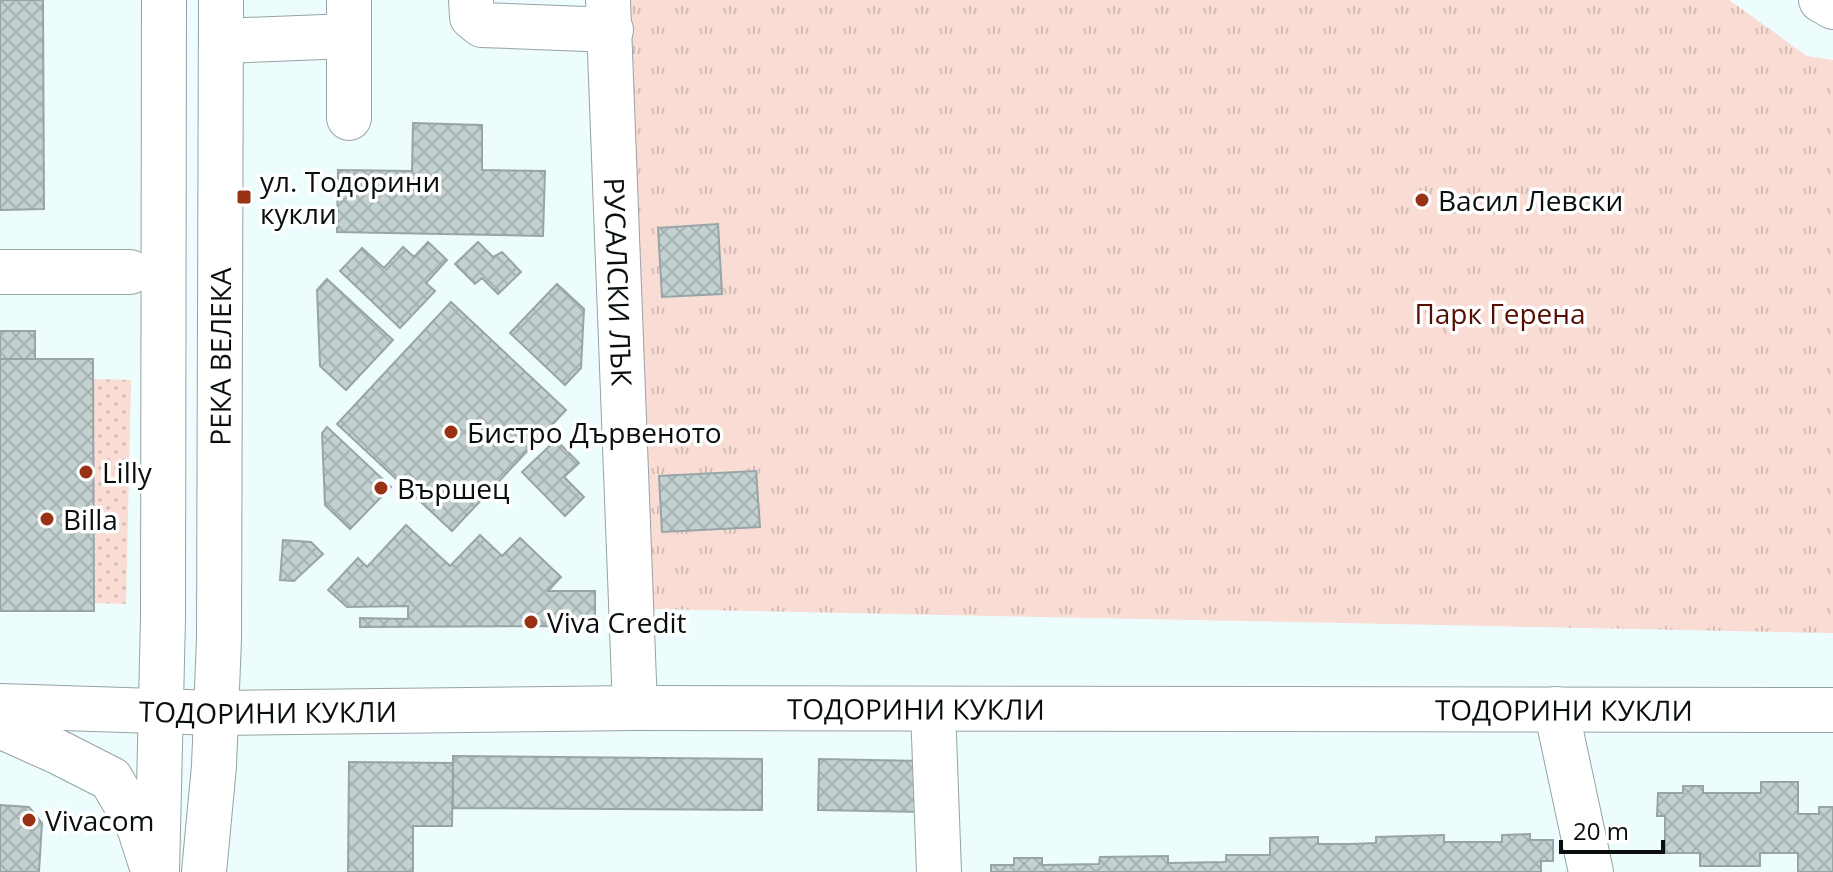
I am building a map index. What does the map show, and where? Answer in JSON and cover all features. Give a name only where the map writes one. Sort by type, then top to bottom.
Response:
[{"type":"street","name":"РЕКА ВЕЛЕКА","points":[[155,872],[162,712],[164,0]]},
{"type":"street","points":[[471,0],[472,17],[482,25],[534,14],[610,15]]},
{"type":"street","points":[[1821,0],[1833,7]]},
{"type":"street","name":"РУСАЛСКИ ЛЪК","points":[[610,15],[635,708]]},
{"type":"street","points":[[221,20],[349,18],[349,118]]},
{"type":"street","name":"РЕКА ВЕЛЕКА","points":[[204,872],[217,713],[219,638],[221,20]]},
{"type":"street","points":[[0,272],[130,272]]},
{"type":"street","name":"ТОДОРИНИ КУКЛИ","points":[[0,706],[217,713],[635,708],[1833,710]]},
{"type":"street","points":[[933,709],[939,872]]},
{"type":"street","points":[[1556,709],[1591,872]]},
{"type":"street","points":[[0,726],[111,779],[139,827],[155,872]]},
{"type":"green space","name":"Парк Герена","points":[[628,0],[1729,0],[1807,56],[1833,60],[1833,633],[650,609],[631,259],[633,51]]},
{"type":"green space","points":[[93,379],[131,380],[126,604],[94,603]]},
{"type":"building","points":[[0,0],[43,0],[44,209],[0,210]]},
{"type":"building","points":[[413,123],[482,125],[482,170],[545,171],[543,236],[337,232],[338,170],[412,171]]},
{"type":"building","points":[[718,224],[722,294],[662,297],[658,228]]},
{"type":"building","points":[[428,242],[447,260],[426,283],[435,291],[400,328],[340,271],[362,248],[384,268],[403,247],[414,257]]},
{"type":"building","points":[[478,242],[493,257],[502,252],[521,272],[498,294],[482,278],[475,284],[455,264]]},
{"type":"building","points":[[327,279],[393,340],[346,390],[320,366],[317,290]]},
{"type":"building","points":[[557,284],[584,309],[581,368],[565,385],[510,333]]},
{"type":"building","points":[[451,302],[566,410],[452,531],[337,424]]},
{"type":"building","points":[[0,331],[35,331],[35,359],[0,359]]},
{"type":"building","name":"Billa","points":[[0,359],[93,359],[94,611],[0,611]]},
{"type":"building","points":[[327,427],[391,487],[350,529],[325,505],[322,433]]},
{"type":"building","points":[[556,440],[579,463],[564,477],[584,497],[565,516],[522,472]]},
{"type":"building","points":[[756,471],[760,527],[662,532],[659,476]]},
{"type":"building","points":[[406,525],[450,566],[480,535],[502,556],[520,538],[561,577],[548,591],[595,591],[595,626],[360,627],[360,618],[408,619],[408,606],[347,607],[328,590],[358,558],[367,567]]},
{"type":"building","points":[[283,540],[311,542],[323,554],[294,581],[280,580]]},
{"type":"building","points":[[453,756],[762,759],[762,810],[453,808]]},
{"type":"building","points":[[819,759],[922,761],[922,812],[818,810]]},
{"type":"building","points":[[349,762],[453,763],[452,826],[413,826],[413,872],[348,872]]},
{"type":"building","points":[[1761,782],[1798,782],[1798,814],[1819,814],[1819,807],[1833,807],[1833,872],[1798,872],[1798,853],[1760,853],[1760,866],[1700,866],[1700,853],[1665,853],[1665,816],[1657,816],[1658,793],[1683,793],[1683,786],[1703,786],[1703,793],[1761,793]]},
{"type":"building","points":[[0,805],[29,807],[42,823],[39,872],[0,872]]},
{"type":"building","points":[[1530,834],[1530,840],[1553,840],[1553,861],[1541,861],[1541,872],[991,872],[991,865],[1014,865],[1014,858],[1042,858],[1042,865],[1099,864],[1100,857],[1168,856],[1168,863],[1226,862],[1226,855],[1270,855],[1270,838],[1318,837],[1318,844],[1350,844],[1376,843],[1376,837],[1444,835],[1444,842],[1502,842],[1502,835]]},
{"type":"place","name":"ул. Тодорини кукли","points":[[244,197]]},
{"type":"place","name":"Васил Левски","points":[[1422,200]]},
{"type":"place","name":"Бистро Дървеното","points":[[451,432]]},
{"type":"place","name":"Lilly","points":[[86,472]]},
{"type":"place","name":"Вършец","points":[[381,488]]},
{"type":"place","name":"Billa","points":[[47,519]]},
{"type":"place","name":"Viva Credit","points":[[531,622]]},
{"type":"place","name":"Vivacom","points":[[29,820]]}]
